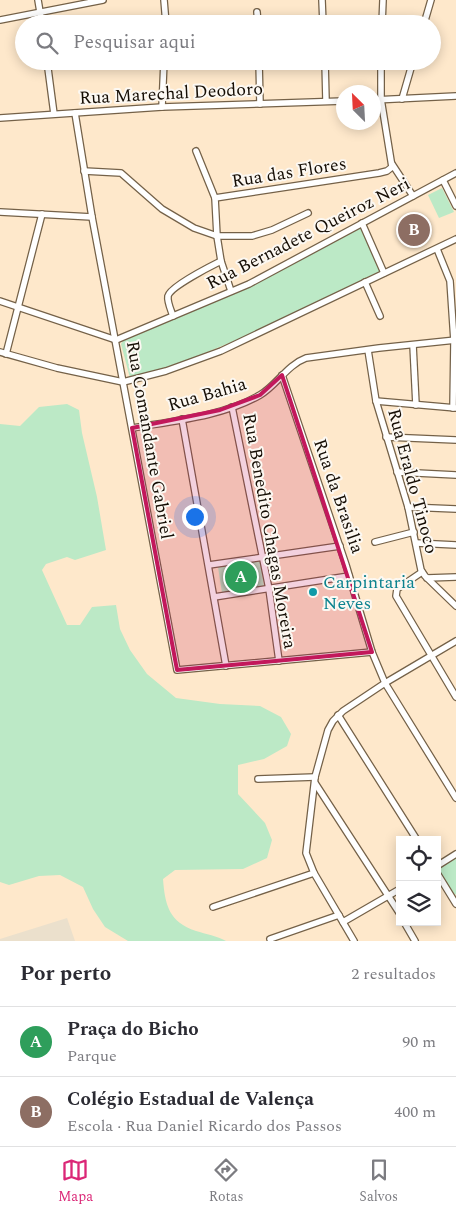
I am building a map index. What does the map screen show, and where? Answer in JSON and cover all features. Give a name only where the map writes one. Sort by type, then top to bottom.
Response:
[{"type":"street","points":[[38,0],[40,13]]},
{"type":"street","points":[[29,15],[103,0]]},
{"type":"street","points":[[164,0],[165,15]]},
{"type":"street","points":[[322,0],[323,15]]},
{"type":"street","points":[[382,15],[383,0]]},
{"type":"street","points":[[426,15],[430,0]]},
{"type":"street","points":[[0,20],[15,17]]},
{"type":"street","points":[[48,70],[54,114]]},
{"type":"street","points":[[162,107],[164,70]]},
{"type":"street","points":[[259,70],[260,104]]},
{"type":"street","points":[[325,70],[326,101]]},
{"type":"street","points":[[381,70],[381,85]]},
{"type":"street","points":[[402,98],[410,70]]},
{"type":"street","points":[[413,196],[392,164],[381,99],[456,96]]},
{"type":"street","name":"Rua Marechal Deodoro","points":[[0,118],[162,107],[336,101]]},
{"type":"street","name":"Rua Comandante Gabriel","points":[[75,113],[92,217],[177,670],[226,666]]},
{"type":"street","points":[[196,151],[215,198]]},
{"type":"street","name":"Rua das Flores","points":[[231,291],[220,261],[216,236],[215,198],[379,173],[391,168],[392,164]]},
{"type":"street","points":[[84,171],[121,173],[162,210],[194,228],[216,236],[252,236],[272,230],[308,214]]},
{"type":"street","name":"Rua Bernadete Queiroz Neri","points":[[116,340],[248,284],[456,173]]},
{"type":"street","points":[[443,180],[456,206]]},
{"type":"street","points":[[0,212],[92,217]]},
{"type":"street","points":[[42,214],[18,306],[3,353],[57,368],[123,382],[166,371],[221,351],[456,240]]},
{"type":"street","points":[[362,223],[384,273]]},
{"type":"street","points":[[376,401],[455,408],[455,340],[450,281],[437,249]]},
{"type":"street","points":[[173,316],[168,298],[170,293],[182,283],[220,261]]},
{"type":"street","points":[[365,282],[380,316]]},
{"type":"street","points":[[0,301],[116,340]]},
{"type":"street","name":"Rua Bahia","points":[[132,428],[232,407],[260,395],[282,375],[306,358],[455,340]]},
{"type":"street","points":[[413,345],[416,404]]},
{"type":"street","name":"Rua Eraldo Tinoco","points":[[368,350],[376,401],[408,507],[422,572],[456,606]]},
{"type":"street","name":"Rua da Brasilia","points":[[282,375],[350,576],[372,652],[385,683],[456,798]]},
{"type":"street","name":"Rua Benedito Chagas Moreira","points":[[232,407],[269,589],[279,661]]},
{"type":"street","points":[[182,419],[226,666],[372,652]]},
{"type":"street","points":[[386,437],[456,440]]},
{"type":"street","points":[[397,472],[456,475]]},
{"type":"street","points":[[408,507],[456,509]]},
{"type":"street","points":[[375,542],[414,532]]},
{"type":"street","points":[[416,543],[456,545]]},
{"type":"street","points":[[208,565],[340,546]]},
{"type":"street","points":[[422,572],[396,590],[396,596],[456,697]]},
{"type":"street","points":[[214,597],[350,576]]},
{"type":"street","points":[[427,578],[456,577]]},
{"type":"street","points":[[354,941],[314,873],[308,859],[306,846],[315,780],[328,730],[338,715],[385,683],[456,641]]},
{"type":"street","points":[[338,715],[414,836]]},
{"type":"street","points":[[258,779],[315,780]]},
{"type":"street","points":[[315,780],[396,907]]},
{"type":"street","points":[[441,863],[456,854]]},
{"type":"street","points":[[213,907],[314,873]]},
{"type":"street","points":[[441,879],[454,897],[456,904]]},
{"type":"street","points":[[343,922],[396,892]]},
{"type":"street","points":[[270,939],[339,915]]},
{"type":"street","points":[[406,926],[415,941]]},
{"type":"highlighted area","points":[[282,375],[372,652],[177,670],[132,428],[220,410],[260,395]]},
{"type":"shaded area","points":[[67,918],[75,941],[0,941],[0,939]]},
{"type":"green space","points":[[442,188],[454,212],[439,218],[428,195]]},
{"type":"green space","points":[[360,227],[380,271],[260,330],[186,361],[130,378],[121,344],[123,341],[197,309]]},
{"type":"green space","points":[[67,404],[79,410],[106,550],[75,560],[67,557],[46,564],[42,570],[67,625],[80,625],[92,607],[116,605],[120,629],[130,650],[147,674],[176,698],[220,704],[260,706],[281,717],[291,734],[287,746],[264,759],[238,765],[238,794],[265,823],[272,840],[267,858],[243,869],[175,870],[163,879],[167,905],[180,923],[196,931],[226,941],[128,941],[105,927],[93,909],[83,887],[60,875],[39,876],[9,885],[0,882],[0,424],[20,426],[39,407]]},
{"type":"green space","points":[[260,560],[264,586],[222,593],[218,567]]},
{"type":"green space","points":[[456,857],[455,895],[441,874],[441,867]]},
{"type":"place","name":"Colégio Estadual de Valença","points":[[414,230]]},
{"type":"place","name":"Praça do Bicho","points":[[241,577]]},
{"type":"place","name":"Carpintaria Neves","points":[[313,592]]}]
